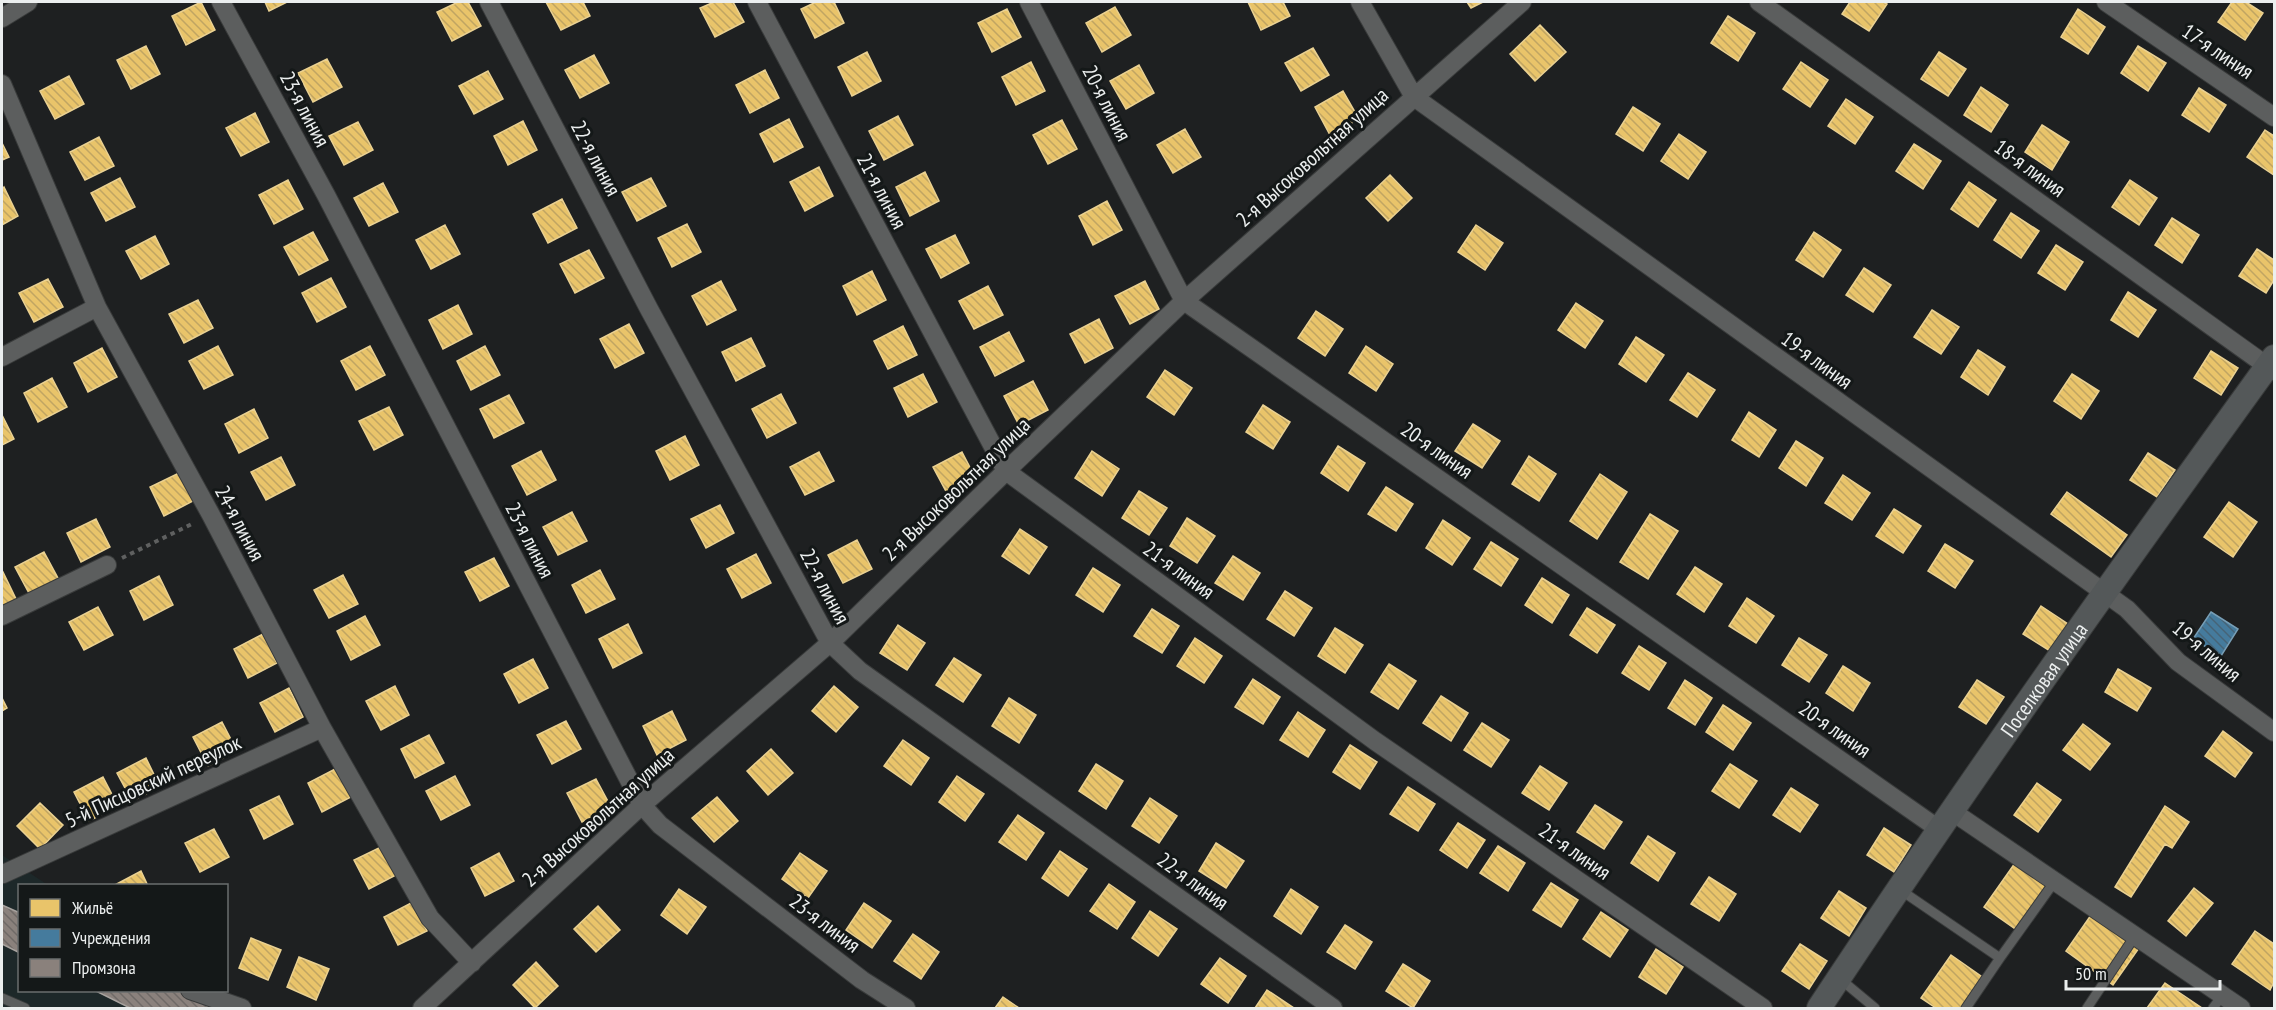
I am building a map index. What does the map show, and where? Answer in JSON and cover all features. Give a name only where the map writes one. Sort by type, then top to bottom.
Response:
[{"type":"street","points":[[2,18],[28,2]]},
{"type":"street","name":"23-я линия","points":[[221,2],[326,195],[642,805],[660,825],[862,980],[906,1008]]},
{"type":"street","name":"22-я линия","points":[[489,2],[655,319],[830,643],[860,671],[1333,1008]]},
{"type":"street","name":"21-я линия","points":[[757,2],[1006,471],[1375,741],[1763,1008]]},
{"type":"street","name":"20-я линия","points":[[1029,2],[1184,301],[1946,821],[2055,881],[2135,936],[2217,1002],[2241,1008]]},
{"type":"street","name":"19-я линия","points":[[1359,2],[1414,97],[2127,609],[2178,662],[2274,732]]},
{"type":"street","name":"2-я Высоковольтная улица","points":[[422,1008],[642,805],[830,643],[1184,301],[1521,2]]},
{"type":"street","name":"18-я линия","points":[[1759,2],[2272,365]]},
{"type":"street","name":"17-я линия","points":[[2106,2],[2274,117]]},
{"type":"street","name":"24-я линия","points":[[2,84],[97,307],[211,515],[322,728],[430,918],[472,963]]},
{"type":"street","points":[[2,357],[97,307]]},
{"type":"street","name":"Поселковая улица","points":[[1819,1008],[2104,594],[2272,365]]},
{"type":"street","points":[[2,616],[106,566]]},
{"type":"street","name":"5-й Писцовский переулок","points":[[3,874],[322,728]]},
{"type":"street","points":[[196,992],[242,1008]]},
{"type":"lane","points":[[1966,1008],[2055,881]]},
{"type":"lane","points":[[1899,889],[2000,958]]},
{"type":"lane","points":[[2087,1008],[2135,936]]},
{"type":"lane","points":[[1839,978],[1875,1008]]},
{"type":"lane","points":[[2,998],[25,1008]]},
{"type":"path","points":[[106,566],[211,515]]},
{"type":"shaded area","points":[[2,855],[46,884],[18,884],[18,992],[219,992],[257,1008],[2,1008]]},
{"type":"building: Жильё","points":[[201,2],[215,30],[186,45],[172,16]]},
{"type":"building: Жильё","points":[[265,2],[287,2],[269,11]]},
{"type":"building: Жильё","points":[[458,2],[468,2],[481,26],[452,41],[437,12]]},
{"type":"building: Жильё","points":[[546,2],[583,2],[590,16],[561,30]]},
{"type":"building: Жильё","points":[[714,2],[733,2],[744,22],[715,37],[700,8]]},
{"type":"building: Жильё","points":[[816,2],[834,2],[844,23],[815,38],[801,9]]},
{"type":"building: Жильё","points":[[1248,2],[1283,2],[1290,16],[1261,30]]},
{"type":"building: Жильё","points":[[1467,2],[1483,2],[1471,8]]},
{"type":"building: Жильё","points":[[1850,2],[1887,4],[1869,31],[1842,14]]},
{"type":"building: Жильё","points":[[2232,2],[2246,2],[2263,13],[2245,40],[2218,22]]},
{"type":"building: Жильё","points":[[1115,7],[1131,35],[1102,52],[1086,23]]},
{"type":"building: Жильё","points":[[1007,9],[1021,37],[992,52],[978,23]]},
{"type":"building: Жильё","points":[[2078,9],[2105,27],[2088,54],[2061,37]]},
{"type":"building: Жильё","points":[[1728,16],[1755,33],[1738,61],[1711,43]]},
{"type":"building: Жильё","points":[[1540,25],[1566,52],[1535,81],[1510,54]]},
{"type":"building: Жильё","points":[[146,46],[160,74],[131,89],[117,60]]},
{"type":"building: Жильё","points":[[2138,46],[2166,63],[2148,91],[2121,73]]},
{"type":"building: Жильё","points":[[1313,48],[1329,75],[1301,91],[1285,63]]},
{"type":"building: Жильё","points":[[867,52],[881,81],[852,96],[838,67]]},
{"type":"building: Жильё","points":[[1939,52],[1966,69],[1948,96],[1921,79]]},
{"type":"building: Жильё","points":[[594,55],[609,83],[580,98],[565,70]]},
{"type":"building: Жильё","points":[[327,59],[342,87],[313,102],[298,73]]},
{"type":"building: Жильё","points":[[1031,62],[1045,91],[1016,105],[1002,77]]},
{"type":"building: Жильё","points":[[1801,62],[1828,80],[1810,107],[1783,89]]},
{"type":"building: Жильё","points":[[1139,65],[1154,93],[1126,109],[1110,81]]},
{"type":"building: Жильё","points":[[765,70],[779,98],[750,113],[736,85]]},
{"type":"building: Жильё","points":[[488,71],[503,99],[474,114],[459,86]]},
{"type":"building: Жильё","points":[[69,76],[84,104],[55,119],[40,91]]},
{"type":"building: Жильё","points":[[1981,87],[2008,105],[1991,132],[1964,115]]},
{"type":"building: Жильё","points":[[2199,88],[2226,105],[2209,132],[2182,115]]},
{"type":"building: Жильё","points":[[1343,91],[1359,119],[1330,135],[1315,107]]},
{"type":"building: Жильё","points":[[1846,99],[1873,117],[1855,144],[1828,126]]},
{"type":"building: Жильё","points":[[1633,107],[1660,124],[1643,151],[1616,134]]},
{"type":"building: Жильё","points":[[255,113],[269,142],[241,156],[226,128]]},
{"type":"building: Жильё","points":[[898,116],[913,145],[884,160],[869,131]]},
{"type":"building: Жильё","points":[[789,119],[803,147],[774,162],[760,134]]},
{"type":"building: Жильё","points":[[1062,120],[1077,149],[1048,164],[1033,135]]},
{"type":"building: Жильё","points":[[523,121],[537,150],[508,165],[494,136]]},
{"type":"building: Жильё","points":[[358,122],[373,150],[344,165],[329,136]]},
{"type":"building: Жильё","points":[[2042,125],[2069,142],[2052,170],[2025,152]]},
{"type":"building: Жильё","points":[[1185,129],[1201,157],[1173,173],[1157,145]]},
{"type":"building: Жильё","points":[[2265,130],[2274,136],[2274,175],[2247,157]]},
{"type":"building: Жильё","points":[[1679,134],[1706,152],[1688,179],[1661,161]]},
{"type":"building: Жильё","points":[[99,137],[114,166],[85,180],[70,152]]},
{"type":"building: Жильё","points":[[2,143],[9,157],[2,160]]},
{"type":"building: Жильё","points":[[1914,144],[1941,161],[1923,189],[1896,171]]},
{"type":"building: Жильё","points":[[819,167],[833,196],[805,211],[790,182]]},
{"type":"building: Жильё","points":[[925,172],[939,201],[910,216],[896,187]]},
{"type":"building: Жильё","points":[[1390,175],[1412,198],[1388,221],[1366,198]]},
{"type":"building: Жильё","points":[[120,178],[135,207],[106,221],[91,193]]},
{"type":"building: Жильё","points":[[651,178],[666,206],[637,221],[622,192]]},
{"type":"building: Жильё","points":[[288,180],[303,209],[274,224],[259,195]]},
{"type":"building: Жильё","points":[[2130,180],[2157,198],[2139,225],[2112,207]]},
{"type":"building: Жильё","points":[[1969,182],[1996,200],[1978,227],[1951,209]]},
{"type":"building: Жильё","points":[[383,183],[398,212],[369,226],[354,198]]},
{"type":"building: Жильё","points":[[4,187],[18,216],[2,225],[2,189]]},
{"type":"building: Жильё","points":[[562,199],[577,228],[548,243],[533,214]]},
{"type":"building: Жильё","points":[[1107,201],[1122,230],[1093,245],[1079,216]]},
{"type":"building: Жильё","points":[[2011,213],[2039,231],[2021,258],[1994,240]]},
{"type":"building: Жильё","points":[[2172,218],[2199,235],[2182,263],[2155,245]]},
{"type":"building: Жильё","points":[[687,224],[701,252],[672,267],[658,238]]},
{"type":"building: Жильё","points":[[445,225],[460,254],[431,269],[416,240]]},
{"type":"building: Жильё","points":[[1476,225],[1503,243],[1485,270],[1458,252]]},
{"type":"building: Жильё","points":[[313,232],[328,260],[299,275],[284,247]]},
{"type":"building: Жильё","points":[[1814,232],[1841,250],[1823,277],[1796,260]]},
{"type":"building: Жильё","points":[[955,235],[969,263],[941,278],[926,249]]},
{"type":"building: Жильё","points":[[155,236],[169,264],[141,279],[126,251]]},
{"type":"building: Жильё","points":[[2056,245],[2083,262],[2065,290],[2038,273]]},
{"type":"building: Жильё","points":[[2257,249],[2274,260],[2274,280],[2266,293],[2239,276]]},
{"type":"building: Жильё","points":[[589,250],[604,278],[575,293],[560,264]]},
{"type":"building: Жильё","points":[[1864,268],[1891,285],[1873,312],[1846,295]]},
{"type":"building: Жильё","points":[[872,271],[886,300],[857,315],[843,286]]},
{"type":"building: Жильё","points":[[331,278],[346,307],[317,322],[302,293]]},
{"type":"building: Жильё","points":[[48,279],[63,307],[34,322],[19,293]]},
{"type":"building: Жильё","points":[[721,281],[736,310],[707,325],[692,296]]},
{"type":"building: Жильё","points":[[1145,281],[1159,309],[1130,324],[1115,296]]},
{"type":"building: Жильё","points":[[988,286],[1003,315],[974,329],[959,301]]},
{"type":"building: Жильё","points":[[2128,292],[2156,310],[2138,337],[2111,320]]},
{"type":"building: Жильё","points":[[198,300],[213,328],[184,343],[169,314]]},
{"type":"building: Жильё","points":[[1576,303],[1603,321],[1585,348],[1558,330]]},
{"type":"building: Жильё","points":[[458,305],[472,334],[443,349],[429,320]]},
{"type":"building: Жильё","points":[[1932,310],[1959,327],[1941,354],[1914,337]]},
{"type":"building: Жильё","points":[[1316,311],[1343,329],[1325,356],[1298,338]]},
{"type":"building: Жильё","points":[[1099,319],[1113,348],[1085,363],[1070,334]]},
{"type":"building: Жильё","points":[[629,324],[644,353],[615,368],[600,339]]},
{"type":"building: Жильё","points":[[903,326],[917,355],[888,369],[874,341]]},
{"type":"building: Жильё","points":[[1009,332],[1024,361],[995,376],[980,347]]},
{"type":"building: Жильё","points":[[1636,337],[1664,355],[1646,382],[1619,364]]},
{"type":"building: Жильё","points":[[751,338],[765,366],[736,381],[722,352]]},
{"type":"building: Жильё","points":[[218,346],[233,375],[204,389],[189,361]]},
{"type":"building: Жильё","points":[[370,346],[385,375],[356,390],[341,361]]},
{"type":"building: Жильё","points":[[485,346],[500,375],[471,390],[457,361]]},
{"type":"building: Жильё","points":[[1366,346],[1393,364],[1376,391],[1349,373]]},
{"type":"building: Жильё","points":[[102,348],[117,377],[88,392],[74,363]]},
{"type":"building: Жильё","points":[[1978,350],[2005,367],[1988,395],[1961,377]]},
{"type":"building: Жильё","points":[[2211,351],[2238,368],[2221,395],[2194,378]]},
{"type":"building: Жильё","points":[[1165,370],[1192,388],[1174,415],[1147,397]]},
{"type":"building: Жильё","points":[[1688,373],[1715,390],[1697,417],[1670,400]]},
{"type":"building: Жильё","points":[[923,374],[937,402],[908,417],[894,388]]},
{"type":"building: Жильё","points":[[2072,374],[2099,391],[2081,419],[2054,401]]},
{"type":"building: Жильё","points":[[52,378],[67,407],[38,422],[24,393]]},
{"type":"building: Жильё","points":[[1033,381],[1048,410],[1019,425],[1004,396]]},
{"type":"building: Жильё","points":[[781,394],[796,423],[767,438],[752,409]]},
{"type":"building: Жильё","points":[[509,395],[524,423],[494,438],[480,409]]},
{"type":"building: Жильё","points":[[1263,405],[1290,422],[1273,449],[1246,432]]},
{"type":"building: Жильё","points":[[389,407],[403,435],[374,450],[359,421]]},
{"type":"building: Жильё","points":[[254,409],[268,438],[239,453],[225,424]]},
{"type":"building: Жильё","points":[[1749,412],[1776,430],[1759,457],[1732,440]]},
{"type":"building: Жильё","points":[[2,415],[14,439],[2,445]]},
{"type":"building: Жильё","points":[[1473,424],[1500,441],[1482,468],[1455,451]]},
{"type":"building: Жильё","points":[[685,436],[699,465],[670,480],[656,451]]},
{"type":"building: Жильё","points":[[1796,441],[1823,458],[1806,486],[1779,468]]},
{"type":"building: Жильё","points":[[1338,446],[1365,463],[1348,491],[1321,473]]},
{"type":"building: Жильё","points":[[541,451],[556,480],[527,495],[512,466]]},
{"type":"building: Жильё","points":[[1092,451],[1119,469],[1102,496],[1075,478]]},
{"type":"building: Жильё","points":[[819,452],[834,481],[805,495],[790,467]]},
{"type":"building: Жильё","points":[[962,452],[977,481],[948,495],[933,467]]},
{"type":"building: Жильё","points":[[2148,453],[2175,470],[2157,497],[2130,480]]},
{"type":"building: Жильё","points":[[1529,456],[1556,474],[1539,501],[1512,484]]},
{"type":"building: Жильё","points":[[281,457],[295,485],[266,500],[251,472]]},
{"type":"building: Жильё","points":[[179,473],[193,501],[164,516],[150,487]]},
{"type":"building: Жильё","points":[[1600,474],[1627,492],[1597,539],[1570,521]]},
{"type":"building: Жильё","points":[[1843,475],[1870,493],[1852,520],[1825,503]]},
{"type":"building: Жильё","points":[[1386,487],[1413,504],[1396,531],[1368,514]]},
{"type":"building: Жильё","points":[[1139,491],[1167,508],[1149,535],[1122,518]]},
{"type":"building: Жильё","points":[[2067,492],[2127,535],[2111,557],[2051,514]]},
{"type":"building: Жильё","points":[[2229,502],[2257,522],[2233,557],[2204,537]]},
{"type":"building: Жильё","points":[[720,505],[734,533],[706,548],[691,519]]},
{"type":"building: Жильё","points":[[1894,509],[1921,526],[1903,553],[1876,536]]},
{"type":"building: Жильё","points":[[572,512],[587,541],[558,555],[543,527]]},
{"type":"building: Жильё","points":[[1650,514],[1678,531],[1648,579],[1620,562]]},
{"type":"building: Жильё","points":[[1187,518],[1215,536],[1197,563],[1170,546]]},
{"type":"building: Жильё","points":[[96,519],[110,547],[81,562],[67,533]]},
{"type":"building: Жильё","points":[[1443,520],[1470,538],[1452,565],[1426,548]]},
{"type":"building: Жильё","points":[[1020,529],[1047,547],[1029,574],[1002,556]]},
{"type":"building: Жильё","points":[[857,540],[872,569],[843,583],[828,555]]},
{"type":"building: Жильё","points":[[1491,542],[1518,559],[1501,586],[1474,569]]},
{"type":"building: Жильё","points":[[1945,544],[1973,561],[1955,588],[1928,571]]},
{"type":"building: Жильё","points":[[44,552],[59,580],[30,595],[15,567]]},
{"type":"building: Жильё","points":[[756,554],[771,583],[742,598],[727,569]]},
{"type":"building: Жильё","points":[[1233,556],[1260,573],[1243,600],[1215,583]]},
{"type":"building: Жильё","points":[[494,558],[509,586],[480,601],[465,572]]},
{"type":"building: Жильё","points":[[1695,567],[1722,584],[1704,612],[1677,594]]},
{"type":"building: Жильё","points":[[1093,568],[1120,585],[1103,612],[1076,595]]},
{"type":"building: Жильё","points":[[600,570],[615,599],[586,613],[572,585]]},
{"type":"building: Жильё","points":[[2,573],[17,601],[2,609]]},
{"type":"building: Жильё","points":[[343,575],[358,604],[329,618],[314,590]]},
{"type":"building: Жильё","points":[[159,576],[173,605],[144,620],[130,591]]},
{"type":"building: Жильё","points":[[1542,578],[1569,595],[1552,623],[1525,605]]},
{"type":"building: Жильё","points":[[1285,591],[1312,608],[1294,636],[1267,619]]},
{"type":"building: Жильё","points":[[1747,598],[1774,616],[1756,643],[1729,626]]},
{"type":"building: Жильё","points":[[2041,606],[2068,624],[2050,651],[2023,634]]},
{"type":"building: Жильё","points":[[98,607],[113,635],[84,650],[69,622]]},
{"type":"building: Жильё","points":[[1587,608],[1615,625],[1597,653],[1570,635]]},
{"type":"building: Жильё","points":[[1152,609],[1179,626],[1162,653],[1134,636]]},
{"type":"building: Жильё","points":[[365,616],[380,645],[351,660],[337,631]]},
{"type":"building: Жильё","points":[[628,624],[642,653],[613,668],[599,639]]},
{"type":"building: Жильё","points":[[898,625],[925,643],[907,670],[880,653]]},
{"type":"building: Жильё","points":[[1335,628],[1363,645],[1345,673],[1318,656]]},
{"type":"building: Жильё","points":[[263,634],[277,663],[248,678],[234,649]]},
{"type":"building: Жильё","points":[[1195,638],[1222,656],[1204,683],[1177,666]]},
{"type":"building: Жильё","points":[[1799,638],[1827,655],[1809,682],[1782,665]]},
{"type":"building: Жильё","points":[[1639,646],[1666,663],[1649,690],[1622,673]]},
{"type":"building: Жильё","points":[[954,658],[981,675],[963,702],[936,685]]},
{"type":"building: Жильё","points":[[533,659],[548,688],[519,703],[504,674]]},
{"type":"building: Жильё","points":[[1389,664],[1416,681],[1398,709],[1371,692]]},
{"type":"building: Жильё","points":[[1843,666],[1870,683],[1853,711],[1826,693]]},
{"type":"building: Жильё","points":[[2118,669],[2151,688],[2137,711],[2105,692]]},
{"type":"building: Жильё","points":[[1253,679],[1280,697],[1263,724],[1235,707]]},
{"type":"building: Жильё","points":[[1685,680],[1712,698],[1695,725],[1668,708]]},
{"type":"building: Жильё","points":[[1977,680],[2004,697],[1986,724],[1959,707]]},
{"type":"building: Жильё","points":[[395,686],[409,715],[381,730],[366,701]]},
{"type":"building: Жильё","points":[[834,686],[858,707],[836,732],[812,711]]},
{"type":"building: Жильё","points":[[289,688],[303,717],[275,732],[260,703]]},
{"type":"building: Жильё","points":[[1441,696],[1468,713],[1451,741],[1423,723]]},
{"type":"building: Жильё","points":[[2,698],[7,708],[2,711]]},
{"type":"building: Жильё","points":[[1009,698],[1036,715],[1019,743],[992,726]]},
{"type":"building: Жильё","points":[[1723,705],[1751,723],[1733,750],[1706,732]]},
{"type":"building: Жильё","points":[[672,711],[686,740],[657,755],[643,726]]},
{"type":"building: Жильё","points":[[1298,712],[1325,730],[1308,757],[1280,740]]},
{"type":"building: Жильё","points":[[566,721],[581,749],[552,764],[537,735]]},
{"type":"building: Жильё","points":[[222,722],[237,751],[208,766],[193,737]]},
{"type":"building: Жильё","points":[[1482,723],[1509,740],[1491,767],[1464,750]]},
{"type":"building: Жильё","points":[[2083,724],[2110,744],[2090,770],[2063,750]]},
{"type":"building: Жильё","points":[[2223,731],[2252,753],[2235,777],[2205,756]]},
{"type":"building: Жильё","points":[[429,735],[444,763],[415,778],[401,749]]},
{"type":"building: Жильё","points":[[903,740],[929,758],[911,785],[884,766]]},
{"type":"building: Жильё","points":[[1350,745],[1377,762],[1360,789],[1333,772]]},
{"type":"building: Жильё","points":[[771,749],[793,773],[768,795],[747,771]]},
{"type":"building: Жильё","points":[[146,758],[160,787],[132,801],[117,773]]},
{"type":"building: Жильё","points":[[1096,764],[1123,781],[1106,809],[1079,791]]},
{"type":"building: Жильё","points":[[1730,764],[1757,781],[1739,808],[1712,791]]},
{"type":"building: Жильё","points":[[1540,766],[1567,783],[1549,810],[1522,793]]},
{"type":"building: Жильё","points":[[337,768],[351,797],[322,812],[308,783]]},
{"type":"building: Жильё","points":[[455,776],[470,805],[441,820],[426,791]]},
{"type":"building: Жильё","points":[[957,776],[984,794],[965,821],[939,802]]},
{"type":"building: Жильё","points":[[103,777],[118,806],[89,821],[74,792]]},
{"type":"building: Жильё","points":[[596,779],[611,807],[582,822],[567,793]]},
{"type":"building: Жильё","points":[[2037,783],[2061,800],[2038,832],[2014,815]]},
{"type":"building: Жильё","points":[[1408,787],[1435,804],[1418,831],[1390,814]]},
{"type":"building: Жильё","points":[[1791,788],[1818,805],[1800,832],[1773,815]]},
{"type":"building: Жильё","points":[[279,796],[293,824],[264,839],[250,810]]},
{"type":"building: Жильё","points":[[717,797],[738,821],[714,842],[692,818]]},
{"type":"building: Жильё","points":[[1150,798],[1177,816],[1159,843],[1132,826]]},
{"type":"building: Жильё","points":[[40,803],[63,825],[40,849],[17,826]]},
{"type":"building: Жильё","points":[[1595,805],[1622,822],[1604,849],[1577,832]]},
{"type":"building: Жильё","points":[[2165,806],[2189,822],[2172,848],[2165,844],[2131,897],[2115,887]]},
{"type":"building: Жильё","points":[[1018,815],[1044,833],[1026,860],[999,842]]},
{"type":"building: Жильё","points":[[1458,823],[1485,840],[1467,868],[1440,850]]},
{"type":"building: Жильё","points":[[1884,828],[1911,845],[1894,872],[1867,855]]},
{"type":"building: Жильё","points":[[214,829],[229,857],[200,872],[185,843]]},
{"type":"building: Жильё","points":[[1648,836],[1675,853],[1658,881],[1631,863]]},
{"type":"building: Жильё","points":[[1216,843],[1244,861],[1226,888],[1199,871]]},
{"type":"building: Жильё","points":[[383,846],[398,874],[369,889],[354,860]]},
{"type":"building: Жильё","points":[[1498,846],[1525,863],[1508,891],[1480,873]]},
{"type":"building: Жильё","points":[[1060,851],[1087,869],[1068,896],[1042,878]]},
{"type":"building: Жильё","points":[[499,853],[514,881],[485,896],[471,868]]},
{"type":"building: Жильё","points":[[800,853],[827,871],[808,898],[782,879]]},
{"type":"building: Жильё","points":[[2015,863],[2053,889],[2021,933],[1984,907]]},
{"type":"building: Жильё","points":[[141,871],[147,884],[117,884]]},
{"type":"building: Жильё","points":[[1709,877],[1736,894],[1719,921],[1691,904]]},
{"type":"building: Жильё","points":[[1551,883],[1578,900],[1561,927],[1533,910]]},
{"type":"building: Жильё","points":[[1109,884],[1135,902],[1117,929],[1090,911]]},
{"type":"building: Жильё","points":[[2194,888],[2213,903],[2186,936],[2168,921]]},
{"type":"building: Жильё","points":[[679,889],[706,907],[687,934],[661,915]]},
{"type":"building: Жильё","points":[[1291,889],[1318,907],[1301,934],[1274,916]]},
{"type":"building: Жильё","points":[[1839,891],[1866,908],[1849,936],[1821,918]]},
{"type":"building: Жильё","points":[[413,902],[427,931],[398,945],[384,917]]},
{"type":"building: Жильё","points":[[864,903],[891,921],[872,948],[846,930]]},
{"type":"building: Жильё","points":[[598,906],[620,930],[596,952],[574,929]]},
{"type":"building: Жильё","points":[[1150,911],[1177,929],[1158,956],[1132,938]]},
{"type":"building: Жильё","points":[[1601,912],[1628,930],[1610,957],[1583,939]]},
{"type":"building: Жильё","points":[[2091,915],[2139,948],[2113,985],[2066,951]]},
{"type":"building: Жильё","points":[[1345,925],[1372,942],[1355,969],[1327,952]]},
{"type":"building: Жильё","points":[[2255,931],[2274,944],[2274,982],[2270,990],[2232,964]]},
{"type":"building: Жильё","points":[[913,934],[939,952],[921,979],[894,961]]},
{"type":"building: Жильё","points":[[251,938],[281,950],[268,980],[239,968]]},
{"type":"building: Жильё","points":[[1800,944],[1827,961],[1809,989],[1782,971]]},
{"type":"building: Жильё","points":[[1656,949],[1683,967],[1666,994],[1639,977]]},
{"type":"building: Жильё","points":[[1951,955],[1988,981],[1969,1008],[1936,1008],[1921,998]]},
{"type":"building: Жильё","points":[[299,957],[329,969],[316,1000],[287,987]]},
{"type":"building: Жильё","points":[[1220,958],[1246,976],[1228,1003],[1201,984]]},
{"type":"building: Жильё","points":[[536,962],[558,986],[535,1008],[513,985]]},
{"type":"building: Жильё","points":[[1403,964],[1430,981],[1413,1008],[1386,991]]},
{"type":"building: Жильё","points":[[2165,983],[2202,1008],[2147,1008]]},
{"type":"building: Жильё","points":[[1267,990],[1294,1008],[1255,1008]]},
{"type":"building: Жильё","points":[[1003,997],[1019,1008],[995,1008]]},
{"type":"building: Учреждения","points":[[2211,612],[2238,629],[2221,656],[2193,639]]},
{"type":"building: Промзона","points":[[2,905],[18,912],[18,952],[2,944]]},
{"type":"building: Промзона","points":[[98,992],[182,992],[225,1008],[130,1008]]}]
